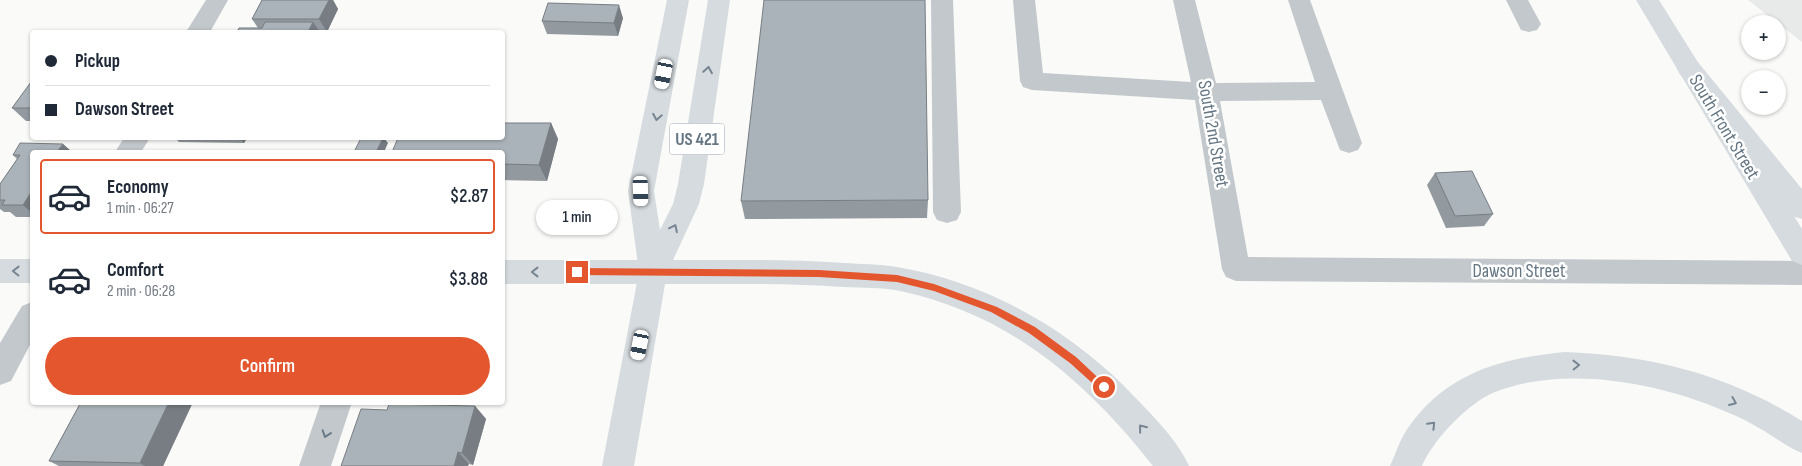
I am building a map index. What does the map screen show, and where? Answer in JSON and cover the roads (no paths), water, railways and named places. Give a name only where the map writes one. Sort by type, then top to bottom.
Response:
[{"type":"main road","name":"US 421","points":[[653,272],[641,191],[678,0]]},
{"type":"main road","name":"US 421","points":[[618,466],[653,272],[686,204],[692,184],[719,0]]},
{"type":"main road","name":"South Front Street","points":[[1647,0],[1802,253]]},
{"type":"main road","points":[[1688,67],[1802,208]]},
{"type":"main road","points":[[0,270],[30,271]]},
{"type":"main road","points":[[505,272],[819,273],[897,279],[934,287],[994,309],[1032,330],[1073,360],[1132,416],[1173,466]]},
{"type":"main road","points":[[1406,466],[1419,438],[1447,409],[1478,386],[1489,380],[1530,370],[1566,366],[1600,365],[1627,368],[1705,389],[1755,411],[1802,438]]},
{"type":"street","points":[[199,30],[217,0]]},
{"type":"street","points":[[942,0],[947,212]]},
{"type":"street","points":[[1024,0],[1032,80],[1206,92],[1330,91]]},
{"type":"street","name":"South 2nd Street","points":[[1184,0],[1206,92],[1236,268]]},
{"type":"street","points":[[1299,0],[1349,143]]},
{"type":"street","points":[[1517,0],[1529,24]]},
{"type":"street","name":"Dawson Street","points":[[1236,268],[1802,273]]},
{"type":"street","points":[[0,370],[30,318]]},
{"type":"street","points":[[315,466],[336,405]]}]
